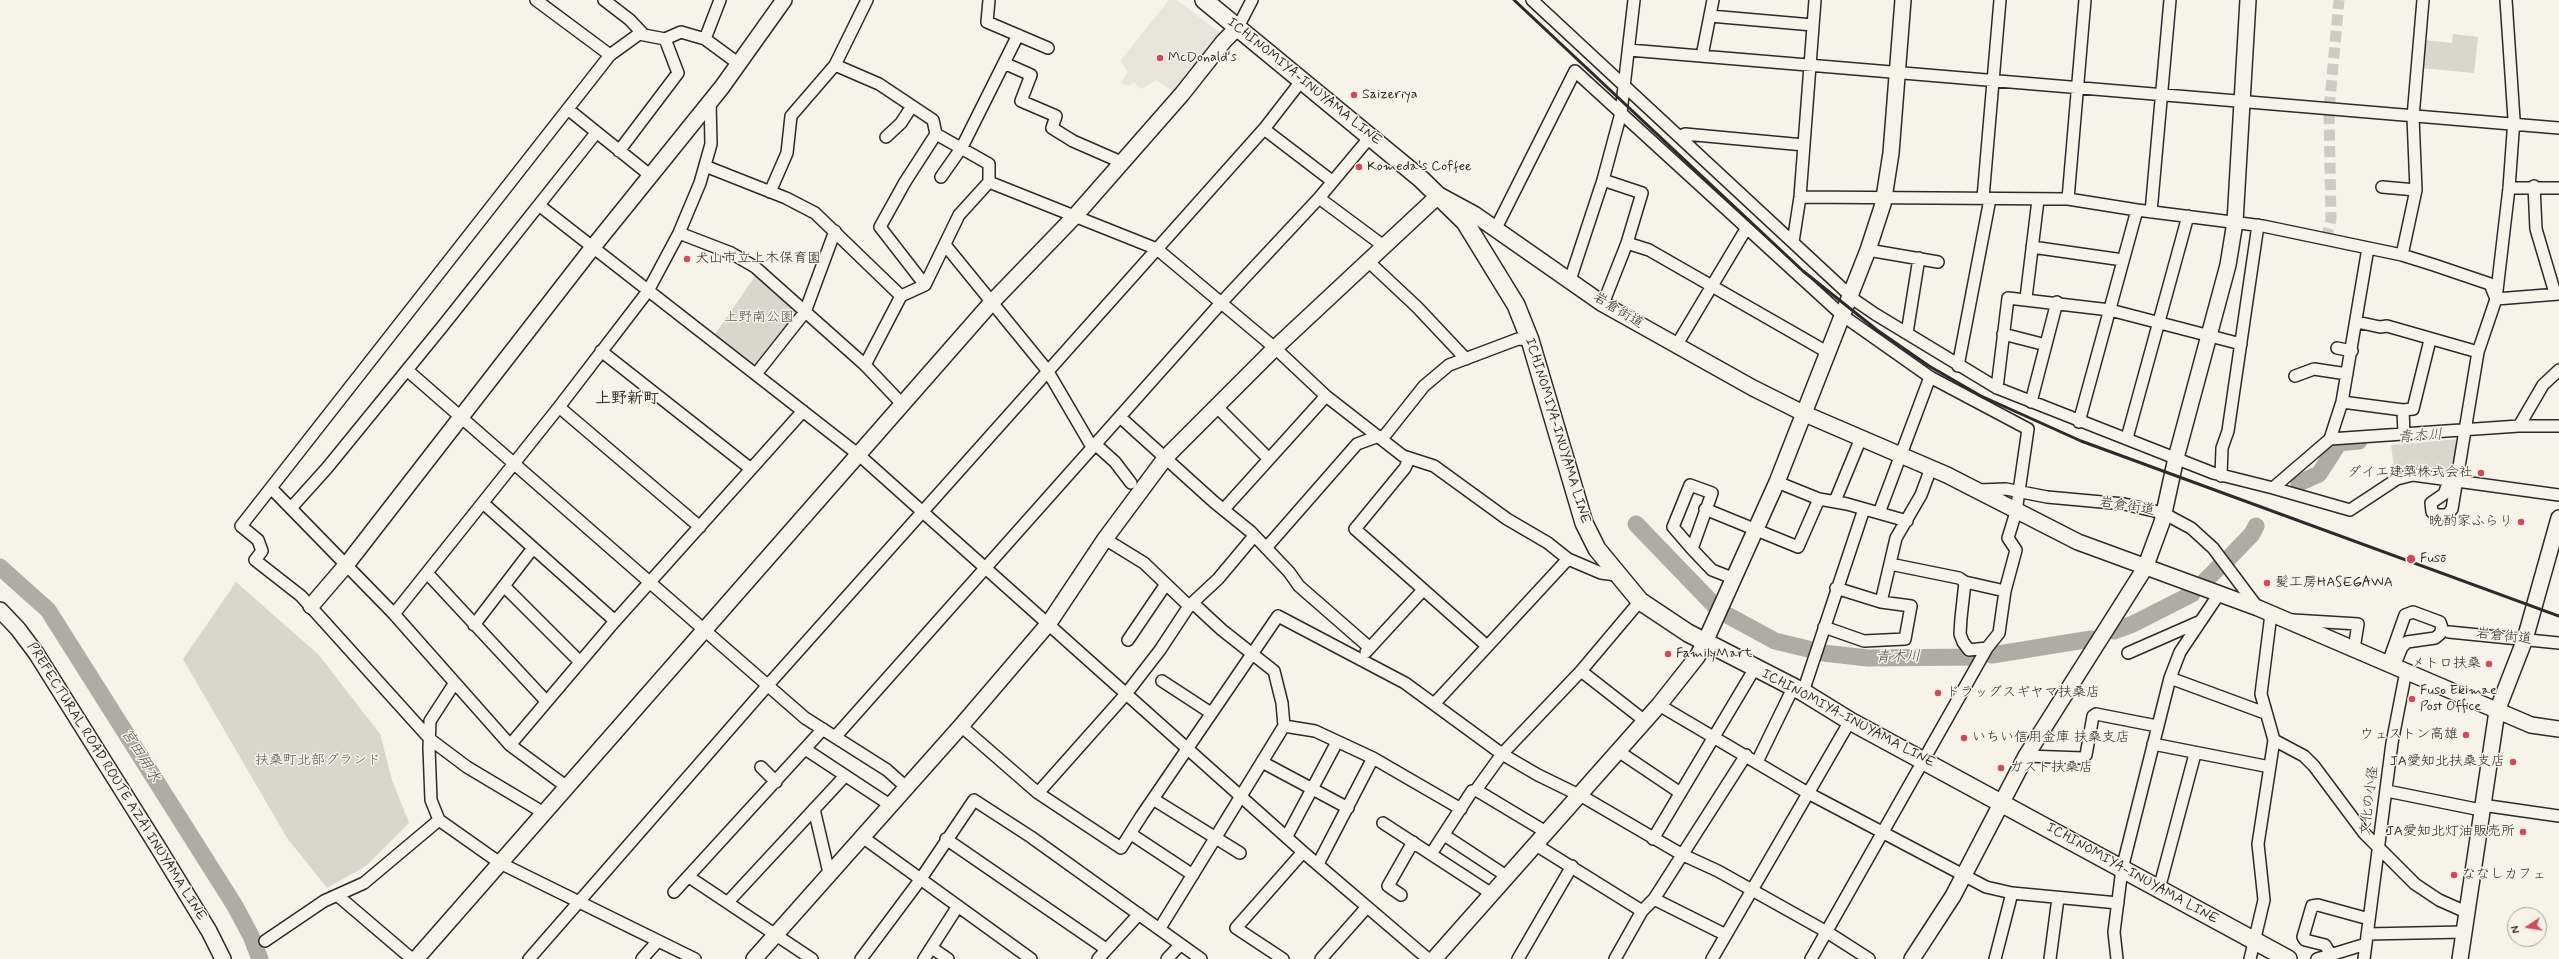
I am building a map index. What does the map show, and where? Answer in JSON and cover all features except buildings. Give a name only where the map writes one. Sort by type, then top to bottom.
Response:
[{"type":"main road","name":"ICHINOMIYA-INUYAMA LINE","points":[[1204,0],[1370,136],[1439,195],[1465,222],[1516,305],[1530,340],[1584,523],[1597,549],[1616,574],[1640,601],[1656,613],[1705,642],[1798,690],[1850,721],[2002,802],[2288,959]]},
{"type":"street","points":[[536,0],[610,55]]},
{"type":"street","points":[[604,0],[630,20],[644,36]]},
{"type":"street","points":[[705,39],[720,0]]},
{"type":"street","points":[[311,606],[347,564],[593,248],[739,64],[784,0]]},
{"type":"street","points":[[770,192],[788,153],[791,116],[835,65],[867,0]]},
{"type":"street","points":[[990,0],[987,22],[1048,48]]},
{"type":"street","points":[[416,959],[992,302],[1075,216],[1182,94],[1224,41],[1238,27],[1252,0]]},
{"type":"street","points":[[1532,0],[1793,242],[1875,314],[1958,366],[1997,388],[2079,422],[2127,438],[2221,476],[2273,488],[2350,510],[2401,477],[2413,475],[2559,495]]},
{"type":"street","points":[[1570,280],[1603,180],[1621,113],[1634,0]]},
{"type":"street","points":[[1702,56],[1713,0]]},
{"type":"street","points":[[1793,242],[1800,197],[1815,0]]},
{"type":"street","points":[[1434,959],[1646,721],[1697,657],[1705,642],[1757,531],[1805,414],[1827,352],[1868,250],[1884,198],[1891,153],[1903,0]]},
{"type":"street","points":[[1958,366],[1986,199],[1993,82],[2000,0]]},
{"type":"street","points":[[2068,199],[2085,0]]},
{"type":"street","points":[[2151,212],[2170,0]]},
{"type":"street","points":[[1912,959],[1953,896],[2026,756],[2145,568],[2164,513],[2176,458],[2228,265],[2235,222],[2248,0]]},
{"type":"street","points":[[2402,255],[2416,190],[2413,117],[2423,0]]},
{"type":"street","points":[[2454,481],[2466,429],[2478,352],[2496,299],[2509,188],[2514,124],[2506,0]]},
{"type":"street","points":[[1710,16],[1813,25]]},
{"type":"street","points":[[544,813],[467,767],[429,738],[311,606],[301,596],[255,560],[262,551],[258,540],[241,526],[569,110],[610,55],[639,34],[665,39],[681,32],[705,39],[739,64]]},
{"type":"street","points":[[941,177],[962,147],[1018,35]]},
{"type":"street","points":[[619,151],[678,73],[665,39]]},
{"type":"street","points":[[1629,50],[1993,82],[2559,128]]},
{"type":"street","points":[[1004,63],[1031,75],[1021,101],[1056,116],[1052,128],[1073,141],[1121,162]]},
{"type":"street","points":[[835,65],[873,81],[933,120],[936,134],[905,182],[880,228],[925,285]]},
{"type":"street","points":[[1495,230],[1575,71],[1746,229],[1842,315],[1930,377],[2028,429],[2018,486],[2020,492],[2008,538],[2016,550],[2005,591],[1999,633],[1987,648],[1811,959]]},
{"type":"street","points":[[528,959],[1047,370],[1264,129],[1302,80]]},
{"type":"street","points":[[394,614],[515,463],[648,291],[679,233],[700,183],[711,144],[710,101]]},
{"type":"street","points":[[886,137],[901,123],[912,106]]},
{"type":"street","points":[[569,110],[651,176]]},
{"type":"street","points":[[1264,129],[1332,181]]},
{"type":"street","points":[[291,508],[327,468],[407,370],[540,206],[596,133]]},
{"type":"street","points":[[866,365],[901,296],[925,285],[946,246],[960,215],[989,182],[989,164],[962,147],[936,134]]},
{"type":"street","points":[[1680,136],[1685,134],[1804,145]]},
{"type":"street","points":[[836,736],[1220,304],[1319,198],[1370,136]]},
{"type":"street","points":[[705,166],[770,192],[815,213],[901,296]]},
{"type":"street","points":[[1603,180],[1642,193],[1627,243],[1603,304]]},
{"type":"street","points":[[989,182],[1157,249],[1220,304],[1275,348],[1326,396],[1380,437],[1394,450],[1409,459],[1422,461],[1434,466],[1507,519],[1548,543],[1568,558],[1601,573],[1616,574]]},
{"type":"street","points":[[2509,188],[2534,186],[2559,188]]},
{"type":"street","points":[[2496,299],[2557,294],[2536,229],[2534,186]]},
{"type":"street","points":[[2382,187],[2416,190]]},
{"type":"street","points":[[754,959],[775,933],[861,836],[961,726],[1049,623],[1105,539],[1166,457],[1275,348],[1369,262],[1439,195]]},
{"type":"street","name":"岩倉街道","points":[[1439,195],[1495,230],[1603,304],[1676,346],[1805,414],[1902,454],[1978,490],[2016,512],[2078,542],[2265,611],[2497,712],[2531,725],[2559,729]]},
{"type":"street","points":[[1800,197],[2038,200],[2068,199],[2151,212],[2258,225],[2402,255],[2490,284],[2496,299]]},
{"type":"street","points":[[1319,198],[1385,247]]},
{"type":"street","points":[[2026,298],[2038,200]]},
{"type":"street","points":[[540,206],[858,455],[1049,623],[1126,694],[1304,852],[1428,959]]},
{"type":"street","points":[[2079,422],[2137,210]]},
{"type":"street","points":[[2127,438],[2188,216]]},
{"type":"street","points":[[2221,476],[2222,448],[2228,431],[2258,225]]},
{"type":"street","points":[[1676,346],[1746,229]]},
{"type":"street","points":[[756,374],[805,312],[835,231]]},
{"type":"street","points":[[679,233],[731,253],[755,267],[866,365],[902,405]]},
{"type":"street","points":[[1627,243],[1649,250],[1827,352]]},
{"type":"street","points":[[946,246],[1047,370],[1093,446],[1115,462],[1131,483]]},
{"type":"street","points":[[2032,247],[2123,260]]},
{"type":"street","points":[[2273,488],[2330,439],[2342,402],[2357,322],[2368,248]]},
{"type":"street","points":[[1868,250],[1938,262]]},
{"type":"street","points":[[1907,333],[1919,258]]},
{"type":"street","points":[[1369,262],[1417,307],[1466,359]]},
{"type":"street","points":[[1997,388],[2008,298],[2026,298],[2110,310],[2241,344]]},
{"type":"street","points":[[2031,402],[2057,302]]},
{"type":"street","points":[[2357,322],[2380,327],[2387,326],[2430,340],[2478,352]]},
{"type":"street","points":[[2003,334],[2046,345]]},
{"type":"street","points":[[1266,548],[1357,444],[1380,437],[1424,386],[1449,365],[1518,339],[1530,340]]},
{"type":"street","points":[[2342,402],[2411,410],[2414,407],[2430,340]]},
{"type":"street","points":[[2336,348],[2352,351]]},
{"type":"street","points":[[601,351],[751,469]]},
{"type":"street","points":[[2295,376],[2314,369],[2347,374]]},
{"type":"street","points":[[407,370],[460,418],[515,463],[650,582],[706,629],[805,718],[836,736],[887,770],[906,787]]},
{"type":"street","points":[[2519,426],[2543,385],[2559,370]]},
{"type":"street","points":[[1879,513],[1930,377]]},
{"type":"street","points":[[1224,509],[1326,396]]},
{"type":"street","points":[[1216,406],[1269,459]]},
{"type":"street","points":[[559,407],[700,527]]},
{"type":"street","points":[[2403,410],[2404,434]]},
{"type":"street","points":[[510,745],[615,621],[803,411]]},
{"type":"street","points":[[1120,417],[1254,536],[1289,572],[1299,586],[1370,648]]},
{"type":"street","points":[[2330,439],[2466,429],[2519,426],[2559,426]]},
{"type":"street","points":[[1835,501],[1861,438]]},
{"type":"street","points":[[1409,459],[1405,468],[1355,529],[1486,646]]},
{"type":"street","points":[[1881,602],[1896,538],[1921,495],[1931,468]]},
{"type":"street","points":[[1777,482],[1819,499],[1835,501],[1907,521]]},
{"type":"street","points":[[1692,549],[1705,509],[1712,494],[1690,485],[1673,527],[1692,549],[1712,570],[1735,579]]},
{"type":"street","points":[[271,488],[347,564],[394,614],[454,684],[510,745],[567,787]]},
{"type":"street","name":"岩倉街道","points":[[1978,490],[2006,489],[2020,492],[2124,504],[2164,513],[2191,528],[2213,548],[2265,611]]},
{"type":"street","points":[[1705,509],[1798,547],[1819,499]]},
{"type":"street","points":[[483,503],[615,621]]},
{"type":"street","points":[[1757,762],[1798,690],[1824,627],[1864,509]]},
{"type":"street","points":[[2460,959],[2481,808],[2497,712],[2525,639],[2554,556],[2559,518]]},
{"type":"street","points":[[1038,793],[1126,694],[1160,650],[1189,606],[1218,579],[1254,536]]},
{"type":"street","points":[[1105,539],[1144,563],[1189,606]]},
{"type":"street","points":[[474,625],[533,548]]},
{"type":"street","points":[[1434,704],[1568,558]]},
{"type":"street","points":[[1890,564],[1959,578],[1965,582],[2005,591]]},
{"type":"street","points":[[427,573],[546,701]]},
{"type":"street","points":[[1965,582],[1961,618],[1963,642],[1969,650],[1987,648]]},
{"type":"street","points":[[1128,640],[1166,584]]},
{"type":"street","points":[[504,586],[580,662]]},
{"type":"street","points":[[1824,627],[1864,640],[1905,639],[1911,606],[1881,602],[1836,588]]},
{"type":"street","points":[[1360,659],[1424,590]]},
{"type":"street","points":[[2117,959],[2114,932],[2122,869],[2170,678],[2180,652],[2219,594]]},
{"type":"street","points":[[1431,854],[1472,791],[1476,790],[1502,754],[1581,671],[1640,601]]},
{"type":"street","points":[[1160,928],[1284,726],[1282,703],[1274,671],[1195,605],[1189,606]]},
{"type":"street","name":"PREFECTURAL ROAD ROUTE AZAI INUYAMA LINE","points":[[0,610],[18,629],[36,653],[159,849],[209,931],[224,959]]},
{"type":"street","points":[[2250,959],[2264,900],[2258,844],[2274,740],[2265,713],[2261,694],[2265,611]]},
{"type":"street","points":[[2396,667],[2403,617],[2410,612],[2437,620],[2442,628],[2440,634],[2435,638],[2423,638],[2408,635],[2402,626]]},
{"type":"street","points":[[961,726],[1038,793],[1122,848],[1187,748],[1278,616],[1405,683],[1502,754],[1653,839],[1752,890],[1827,932],[1869,959]]},
{"type":"street","points":[[2286,620],[2358,624],[2354,649]]},
{"type":"street","points":[[2128,653],[2200,621]]},
{"type":"street","name":"岩倉街道","points":[[2449,632],[2559,643]]},
{"type":"street","points":[[2396,667],[2405,644],[2423,638]]},
{"type":"street","name":"文化の小径","points":[[2364,959],[2387,790],[2392,743],[2396,667]]},
{"type":"street","points":[[1653,839],[1679,792],[1714,738],[1755,668]]},
{"type":"street","points":[[1581,671],[1646,721]]},
{"type":"street","points":[[2170,678],[2265,713]]},
{"type":"street","points":[[1162,681],[1211,713]]},
{"type":"street","points":[[454,684],[430,721],[429,738],[431,800],[439,820],[500,862],[657,942],[695,959]]},
{"type":"street","points":[[1659,705],[1808,793],[1986,887],[2012,893],[2118,903]]},
{"type":"street","points":[[2026,756],[2083,758],[2086,755],[2093,716],[2096,714],[2157,726]]},
{"type":"street","points":[[1712,959],[1850,721]]},
{"type":"street","points":[[1284,726],[1315,731],[1373,758],[1461,809]]},
{"type":"street","points":[[674,892],[689,878],[823,729]]},
{"type":"street","points":[[2274,740],[2304,756],[2314,766],[2378,850],[2426,892],[2466,912]]},
{"type":"street","points":[[1287,836],[1337,742]]},
{"type":"street","points":[[2153,744],[2195,754],[2270,767]]},
{"type":"street","points":[[805,749],[844,777],[890,805]]},
{"type":"street","points":[[1618,752],[1679,792]]},
{"type":"street","points":[[2159,889],[2195,754]]},
{"type":"street","points":[[1615,959],[1642,911],[1654,899],[1681,854],[1746,755]]},
{"type":"street","points":[[1318,864],[1373,758]]},
{"type":"street","points":[[1262,762],[1348,808]]},
{"type":"street","points":[[760,767],[776,782]]},
{"type":"street","points":[[728,902],[844,777]]},
{"type":"street","points":[[1476,790],[1546,832]]},
{"type":"street","points":[[2387,790],[2481,808],[2559,816]]},
{"type":"street","points":[[1153,799],[1214,839],[1240,853]]},
{"type":"street","points":[[861,959],[920,880],[946,839],[974,800],[1031,837],[1160,928],[1180,945],[1201,959]]},
{"type":"street","points":[[814,809],[829,873]]},
{"type":"street","points":[[265,941],[324,901],[364,883],[439,820]]},
{"type":"street","points":[[1383,823],[1492,894]]},
{"type":"street","points":[[1131,834],[1193,875]]},
{"type":"street","points":[[1444,835],[1508,876]]},
{"type":"street","points":[[861,836],[1031,959]]},
{"type":"street","points":[[946,839],[1106,949]]},
{"type":"street","points":[[1402,895],[1388,886],[1413,842]]},
{"type":"street","points":[[1536,845],[1572,866],[1642,911]]},
{"type":"street","points":[[1283,959],[1236,928],[1304,852]]},
{"type":"street","points":[[1518,959],[1572,866]]},
{"type":"street","points":[[689,878],[728,902],[812,959]]},
{"type":"street","points":[[1995,959],[2012,893]]},
{"type":"street","points":[[337,895],[412,959]]},
{"type":"street","points":[[2050,959],[2058,898]]},
{"type":"street","points":[[1654,899],[1726,935]]},
{"type":"street","points":[[2331,955],[2325,945],[2304,940],[2303,937],[2312,906],[2318,905],[2369,919]]},
{"type":"street","points":[[924,959],[958,906]]},
{"type":"street","points":[[1321,959],[1367,907]]},
{"type":"street","points":[[1098,959],[1139,914]]},
{"type":"street","points":[[2317,959],[2331,955],[2366,939],[2464,932]]},
{"type":"street","points":[[642,959],[657,942]]},
{"type":"street","points":[[1167,959],[1180,945]]},
{"type":"street","points":[[932,948],[948,959]]},
{"type":"shaded area","points":[[1169,0],[1177,0],[1220,33],[1174,92],[1156,80],[1142,89],[1134,82],[1129,86],[1121,83],[1128,72],[1120,61]]},
{"type":"green space","points":[[2453,34],[2478,37],[2474,73],[2421,68],[2423,40],[2452,43]]},
{"type":"green space","name":"上野南公園","points":[[758,272],[798,314],[755,366],[713,337]]},
{"type":"green space","points":[[2459,439],[2454,471],[2449,473],[2405,466],[2394,467],[2391,445]]},
{"type":"green space","name":"扶桑町北部グランド","points":[[236,582],[319,655],[380,734],[392,780],[409,823],[366,866],[327,888],[287,838],[183,659]]},
{"type":"waterway","name":"青木川","points":[[2299,483],[2319,474],[2339,443],[2359,441]]},
{"type":"waterway","name":"青木川","points":[[1636,524],[1715,606]]},
{"type":"waterway","name":"青木川","points":[[2226,561],[2252,534],[2256,526]]},
{"type":"waterway","name":"宮田用水","points":[[0,567],[48,610],[235,906],[251,936],[260,959]]},
{"type":"waterway","name":"青木川","points":[[2205,581],[2218,568]]},
{"type":"waterway","name":"青木川","points":[[2114,631],[2133,624],[2192,594]]},
{"type":"waterway","name":"青木川","points":[[1729,616],[1775,641],[1808,649]]},
{"type":"waterway","name":"青木川","points":[[1992,655],[2091,639]]},
{"type":"waterway","name":"青木川","points":[[1823,653],[1868,658],[1974,657]]},
{"type":"tunnel","points":[[2326,239],[2331,219],[2329,110],[2339,0]]},
{"type":"railway","points":[[1514,0],[1803,271],[1877,330],[1929,366],[1981,396],[2081,441],[2559,616]]},
{"type":"place","name":"McDonald's","points":[[1160,58]]},
{"type":"place","name":"Saizeriya","points":[[1354,95]]},
{"type":"place","name":"Komeda's Coffee","points":[[1359,167]]},
{"type":"place","name":"犬山市立上木保育園","points":[[687,259]]},
{"type":"place","name":"ダイエ建築株式会社","points":[[2481,473]]},
{"type":"place","name":"晩酌家ふらり","points":[[2521,522]]},
{"type":"place","name":"Fusō","points":[[2411,559]]},
{"type":"place","name":"髪工房HASEGAWA","points":[[2267,583]]},
{"type":"place","name":"FamilyMart","points":[[1668,654]]},
{"type":"place","name":"メトロ扶桑","points":[[2489,664]]},
{"type":"place","name":"ドラッグスギヤマ扶桑店","points":[[1938,693]]},
{"type":"place","name":"Fuso Ekimae Post Office","points":[[2412,699]]},
{"type":"place","name":"ウェストン高雄","points":[[2466,735]]},
{"type":"place","name":"いちい信用金庫 扶桑支店","points":[[1964,738]]},
{"type":"place","name":"JA愛知北扶桑支店","points":[[2513,762]]},
{"type":"place","name":"ガスト扶桑店","points":[[2001,768]]},
{"type":"place","name":"JA愛知北灯油販売所","points":[[2523,832]]},
{"type":"place","name":"ななしカフェ","points":[[2454,875]]},
{"type":"district","name":"上野新町","points":[[627,400]]}]
